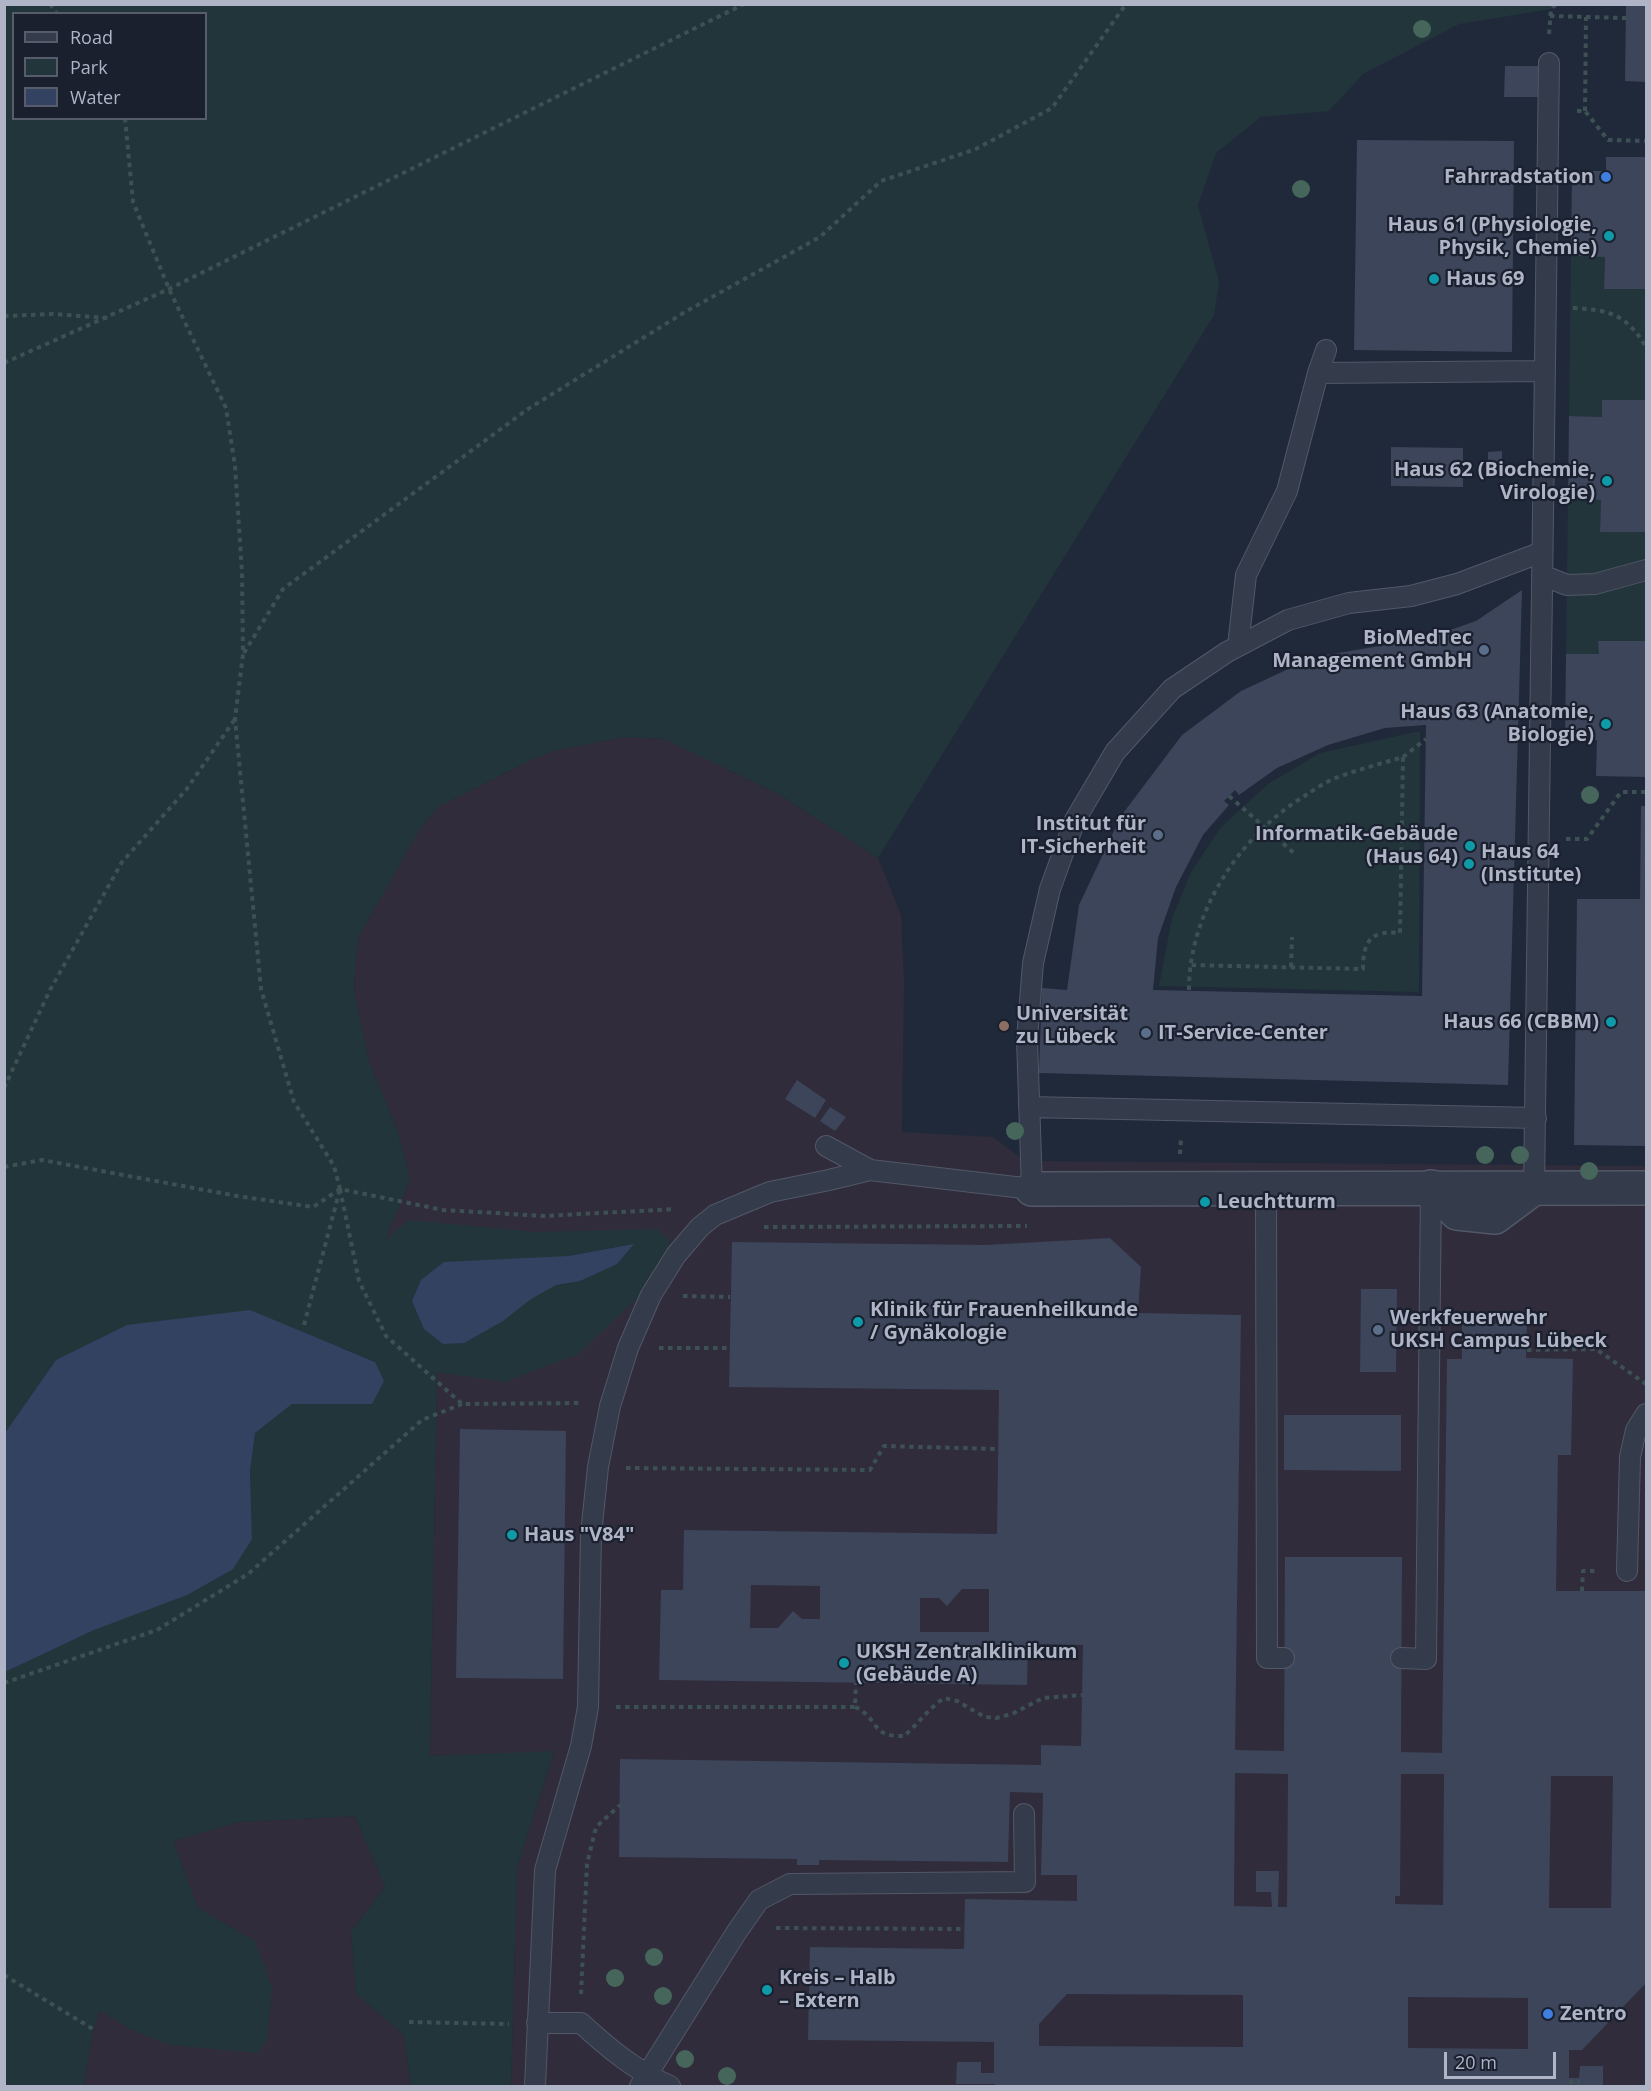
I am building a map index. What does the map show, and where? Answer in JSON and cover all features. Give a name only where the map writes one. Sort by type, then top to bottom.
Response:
[{"type":"street","points":[[1032,1189],[1647,1188]]},
{"type":"lane","points":[[1534,1188],[1549,63]]},
{"type":"lane","points":[[1238,646],[1246,575],[1287,491],[1326,350]]},
{"type":"lane","points":[[1318,373],[1545,371]]},
{"type":"lane","points":[[535,2086],[545,1870],[581,1746],[588,1707],[591,1534],[598,1467],[610,1406],[628,1348],[651,1295],[676,1255],[700,1227],[715,1215],[770,1192],[870,1170],[1032,1189],[1028,1039],[1033,963],[1050,889],[1075,820],[1115,752],[1172,689],[1238,646],[1288,620],[1349,603],[1411,596],[1457,584],[1542,552]]},
{"type":"lane","points":[[1542,575],[1567,585],[1595,584],[1647,570]]},
{"type":"lane","points":[[1029,1107],[1536,1118]]},
{"type":"lane","points":[[826,1146],[870,1170]]},
{"type":"lane","points":[[1401,1658],[1426,1659],[1431,1187]]},
{"type":"lane","points":[[1266,1188],[1267,1658],[1284,1658]]},
{"type":"lane","points":[[1627,1571],[1630,1456],[1636,1430],[1647,1414]]},
{"type":"lane","points":[[644,2081],[759,1900],[790,1884],[1025,1882],[1024,1814]]},
{"type":"lane","points":[[537,2023],[581,2024],[644,2081],[670,2086]]},
{"type":"path","points":[[4,363],[169,290],[744,4]]},
{"type":"path","points":[[243,654],[283,589],[528,409],[685,312],[820,237],[881,181],[976,149],[1052,108],[1126,4]]},
{"type":"path","points":[[1550,16],[1626,18]]},
{"type":"path","points":[[1586,17],[1585,111],[1608,140],[1647,141]]},
{"type":"path","points":[[1548,110],[1585,111]]},
{"type":"path","points":[[125,120],[133,202],[169,290],[226,408],[235,466],[242,573],[243,654],[235,719],[261,989],[294,1102],[334,1166],[359,1281],[386,1336],[462,1404]]},
{"type":"path","points":[[1545,308],[1599,309],[1627,321],[1647,347]]},
{"type":"path","points":[[4,316],[53,314],[109,318]]},
{"type":"path","points":[[4,1088],[50,990],[122,862],[186,789],[235,719]]},
{"type":"path","points":[[1189,990],[1189,965],[1201,924],[1219,883],[1249,842],[1285,808],[1332,779],[1403,757],[1426,739]]},
{"type":"path","points":[[1189,965],[1363,969],[1363,951],[1371,938],[1384,932],[1400,933],[1403,757]]},
{"type":"path","points":[[1539,839],[1587,839],[1621,792],[1647,792]]},
{"type":"path","points":[[1229,796],[1295,854]]},
{"type":"path","points":[[1378,857],[1401,858]]},
{"type":"path","points":[[1291,967],[1292,937]]},
{"type":"path","points":[[4,1167],[42,1160],[237,1196],[313,1207],[340,1189],[443,1210],[545,1216],[681,1209]]},
{"type":"path","points":[[304,1325],[340,1189]]},
{"type":"path","points":[[763,1227],[999,1227]]},
{"type":"path","points":[[651,1295],[730,1297]]},
{"type":"path","points":[[628,1348],[730,1348]]},
{"type":"path","points":[[1527,1350],[1596,1349],[1647,1384]]},
{"type":"path","points":[[4,1683],[157,1630],[248,1574],[422,1420],[462,1404],[599,1403],[610,1406]]},
{"type":"path","points":[[598,1467],[870,1470],[884,1446],[999,1449]]},
{"type":"path","points":[[855,1707],[856,1683]]},
{"type":"path","points":[[588,1707],[855,1707],[866,1712],[886,1735],[904,1736],[913,1729],[930,1708],[944,1698],[957,1701],[985,1717],[996,1718],[1012,1714],[1043,1698],[1082,1695]]},
{"type":"path","points":[[581,2024],[587,1864],[596,1827],[620,1806]]},
{"type":"path","points":[[736,1933],[767,1928],[964,1929]]},
{"type":"path","points":[[4,1975],[93,2029]]},
{"type":"path","points":[[409,2022],[491,2025],[537,2023]]},
{"type":"shaded area","name":"Universität zu Lübeck","points":[[624,737],[665,739],[780,795],[878,858],[901,915],[904,982],[902,1132],[993,1137],[1025,1161],[1646,1166],[1646,2086],[511,2086],[517,1868],[554,1752],[430,1756],[437,1371],[384,1242],[410,1179],[398,1132],[369,1062],[354,990],[356,957],[359,936],[420,829],[438,807],[553,751]]},
{"type":"shaded area","points":[[355,1816],[385,1887],[351,1932],[356,1994],[404,2035],[411,2086],[84,2086],[93,2029],[100,2010],[130,2029],[255,1941],[198,1908],[173,1841],[239,1822]]},
{"type":"green space","points":[[5,5],[1556,5],[1551,9],[1459,24],[1363,74],[1329,111],[1261,117],[1216,153],[1198,205],[1219,282],[1214,315],[878,858],[780,795],[665,739],[624,737],[553,751],[438,807],[420,829],[359,936],[354,990],[369,1062],[398,1132],[410,1179],[385,1240],[409,1220],[536,1232],[657,1229],[670,1241],[662,1266],[641,1295],[578,1354],[505,1382],[437,1372],[430,1756],[554,1751],[517,1868],[511,2086],[411,2086],[404,2035],[356,1994],[351,1932],[385,1887],[355,1816],[239,1822],[173,1841],[198,1908],[255,1941],[272,1988],[267,2040],[258,2053],[170,2045],[130,2029],[100,2010],[93,2029],[84,2086],[5,2086],[5,1672],[94,1630],[252,1539],[250,1471],[255,1433],[292,1404],[372,1404],[374,1361],[342,1348],[56,1360],[5,1433]],"holes":[[[633,1244],[580,1281],[556,1285],[531,1299],[503,1321],[443,1344],[424,1329],[412,1302],[569,1256]]]},
{"type":"green space","points":[[1571,256],[1605,257],[1604,289],[1646,289],[1646,400],[1603,400],[1602,417],[1569,416]]},
{"type":"green space","points":[[1568,499],[1601,500],[1600,531],[1646,532],[1646,641],[1599,641],[1599,654],[1566,654]]},
{"type":"green space","points":[[1420,731],[1419,992],[1159,986],[1172,918],[1191,872],[1221,827],[1268,784],[1320,753]]},
{"type":"water","points":[[634,1244],[617,1264],[580,1281],[556,1285],[531,1299],[503,1321],[464,1343],[443,1344],[424,1329],[412,1301],[421,1280],[444,1262],[569,1256]]},
{"type":"water","points":[[250,1310],[375,1362],[384,1381],[372,1404],[292,1404],[255,1433],[250,1471],[252,1539],[233,1569],[187,1595],[94,1630],[5,1672],[5,1433],[56,1360],[127,1325]]},
{"type":"building","points":[[1626,4],[1646,4],[1646,82],[1625,81]]},
{"type":"building","points":[[1505,66],[1543,66],[1543,97],[1504,97]]},
{"type":"building","name":"Haus 69","points":[[1357,140],[1514,141],[1512,352],[1354,350]]},
{"type":"building","name":"Haus 61 (Physiologie, Physik, Chemie)","points":[[1606,157],[1646,157],[1646,289],[1604,289],[1605,257],[1571,256],[1572,171],[1606,171]]},
{"type":"building","name":"Haus 62 (Biochemie, Virologie)","points":[[1602,400],[1646,400],[1646,532],[1600,532],[1601,500],[1568,499],[1569,416],[1602,417]]},
{"type":"building","points":[[1391,447],[1463,448],[1463,487],[1391,486]]},
{"type":"building","points":[[1502,451],[1502,472],[1488,472],[1488,452]]},
{"type":"building","name":"Informatik-Gebäude (Haus 64)","points":[[1522,590],[1508,1085],[1039,1073],[1042,988],[1067,990],[1079,905],[1121,816],[1182,735],[1241,691],[1314,657],[1427,638],[1476,621]],"holes":[[[1426,725],[1422,996],[1153,990],[1158,938],[1176,887],[1203,835],[1229,805],[1224,801],[1235,790],[1239,795],[1277,768],[1328,745],[1385,728]]]},
{"type":"building","name":"Haus 63 (Anatomie, Biologie)","points":[[1598,641],[1646,641],[1646,777],[1596,776],[1597,740],[1565,740],[1566,654],[1599,654]]},
{"type":"building","name":"Haus 66 (CBBM)","points":[[1641,806],[1646,806],[1646,1146],[1574,1145],[1577,899],[1640,899]]},
{"type":"building","points":[[797,1080],[826,1100],[815,1118],[785,1099]]},
{"type":"building","points":[[830,1107],[846,1117],[835,1131],[820,1121]]},
{"type":"building","name":"UKSH Zentralklinikum (Gebäude A)","points":[[1110,1238],[1141,1267],[1138,1313],[1241,1315],[1235,1750],[1284,1751],[1285,1557],[1402,1557],[1401,1752],[1442,1753],[1447,1359],[1462,1359],[1462,1324],[1527,1324],[1526,1358],[1573,1359],[1571,1455],[1558,1455],[1556,1591],[1646,1591],[1646,1983],[1582,2050],[1569,2050],[1569,2078],[1579,2078],[1580,2066],[1603,2066],[1603,2086],[995,2086],[995,2084],[956,2084],[957,2062],[981,2062],[981,2073],[994,2073],[994,2042],[808,2040],[810,1947],[964,1949],[965,1899],[1077,1901],[1077,1875],[1041,1875],[1043,1793],[1010,1792],[1008,1862],[819,1860],[819,1865],[797,1865],[797,1859],[619,1857],[620,1759],[1041,1765],[1041,1745],[1081,1746],[1083,1645],[1028,1644],[1027,1685],[659,1680],[661,1590],[683,1590],[684,1530],[997,1534],[999,1390],[729,1387],[732,1242],[986,1245]],"holes":[[[751,1585],[820,1586],[820,1619],[802,1619],[793,1611],[778,1628],[750,1628]],[[962,1589],[989,1589],[989,1632],[920,1632],[920,1598],[939,1598],[947,1606]],[[1235,1773],[1288,1774],[1287,1907],[1278,1907],[1279,1871],[1256,1871],[1256,1892],[1271,1892],[1272,1907],[1234,1906]],[[1401,1774],[1444,1774],[1443,1905],[1395,1904],[1395,1896],[1400,1896]],[[1551,1776],[1613,1776],[1611,1908],[1549,1908]],[[1067,1994],[1243,1995],[1243,2047],[1039,2046],[1039,2024]],[[1408,1997],[1528,1998],[1528,2049],[1408,2048]]]},
{"type":"building","name":"Werkfeuerwehr UKSH Campus Lübeck","points":[[1361,1289],[1397,1289],[1396,1372],[1360,1372]]},
{"type":"building","points":[[1284,1415],[1401,1415],[1401,1471],[1284,1470]]},
{"type":"building","name":"Haus \"V84\"","points":[[460,1429],[566,1431],[563,1679],[456,1678]]},
{"type":"place","name":"Fahrradstation","points":[[1606,177]]},
{"type":"place","name":"Haus 61 (Physiologie, Physik, Chemie)","points":[[1609,236]]},
{"type":"place","name":"Haus 69","points":[[1434,279]]},
{"type":"place","name":"Haus 62 (Biochemie, Virologie)","points":[[1607,481]]},
{"type":"place","name":"BioMedTec Management GmbH","points":[[1484,650]]},
{"type":"place","name":"Haus 63 (Anatomie, Biologie)","points":[[1606,724]]},
{"type":"place","name":"Institut für IT-Sicherheit","points":[[1158,835]]},
{"type":"place","name":"Informatik-Gebäude (Haus 64)","points":[[1470,846]]},
{"type":"place","name":"Haus 64 (Institute)","points":[[1469,864]]},
{"type":"place","name":"Haus 66 (CBBM)","points":[[1611,1022]]},
{"type":"place","name":"Universität zu Lübeck","points":[[1004,1026]]},
{"type":"place","name":"IT-Service-Center","points":[[1146,1033]]},
{"type":"place","name":"Leuchtturm","points":[[1205,1202]]},
{"type":"place","name":"Klinik für Frauenheilkunde / Gynäkologie","points":[[858,1322]]},
{"type":"place","name":"Werkfeuerwehr UKSH Campus Lübeck","points":[[1378,1330]]},
{"type":"place","name":"Haus \"V84\"","points":[[512,1535]]},
{"type":"place","name":"UKSH Zentralklinikum (Gebäude A)","points":[[844,1663]]},
{"type":"place","name":"Kreis – Halb – Extern","points":[[767,1990]]},
{"type":"place","name":"Zentro","points":[[1548,2014]]}]
